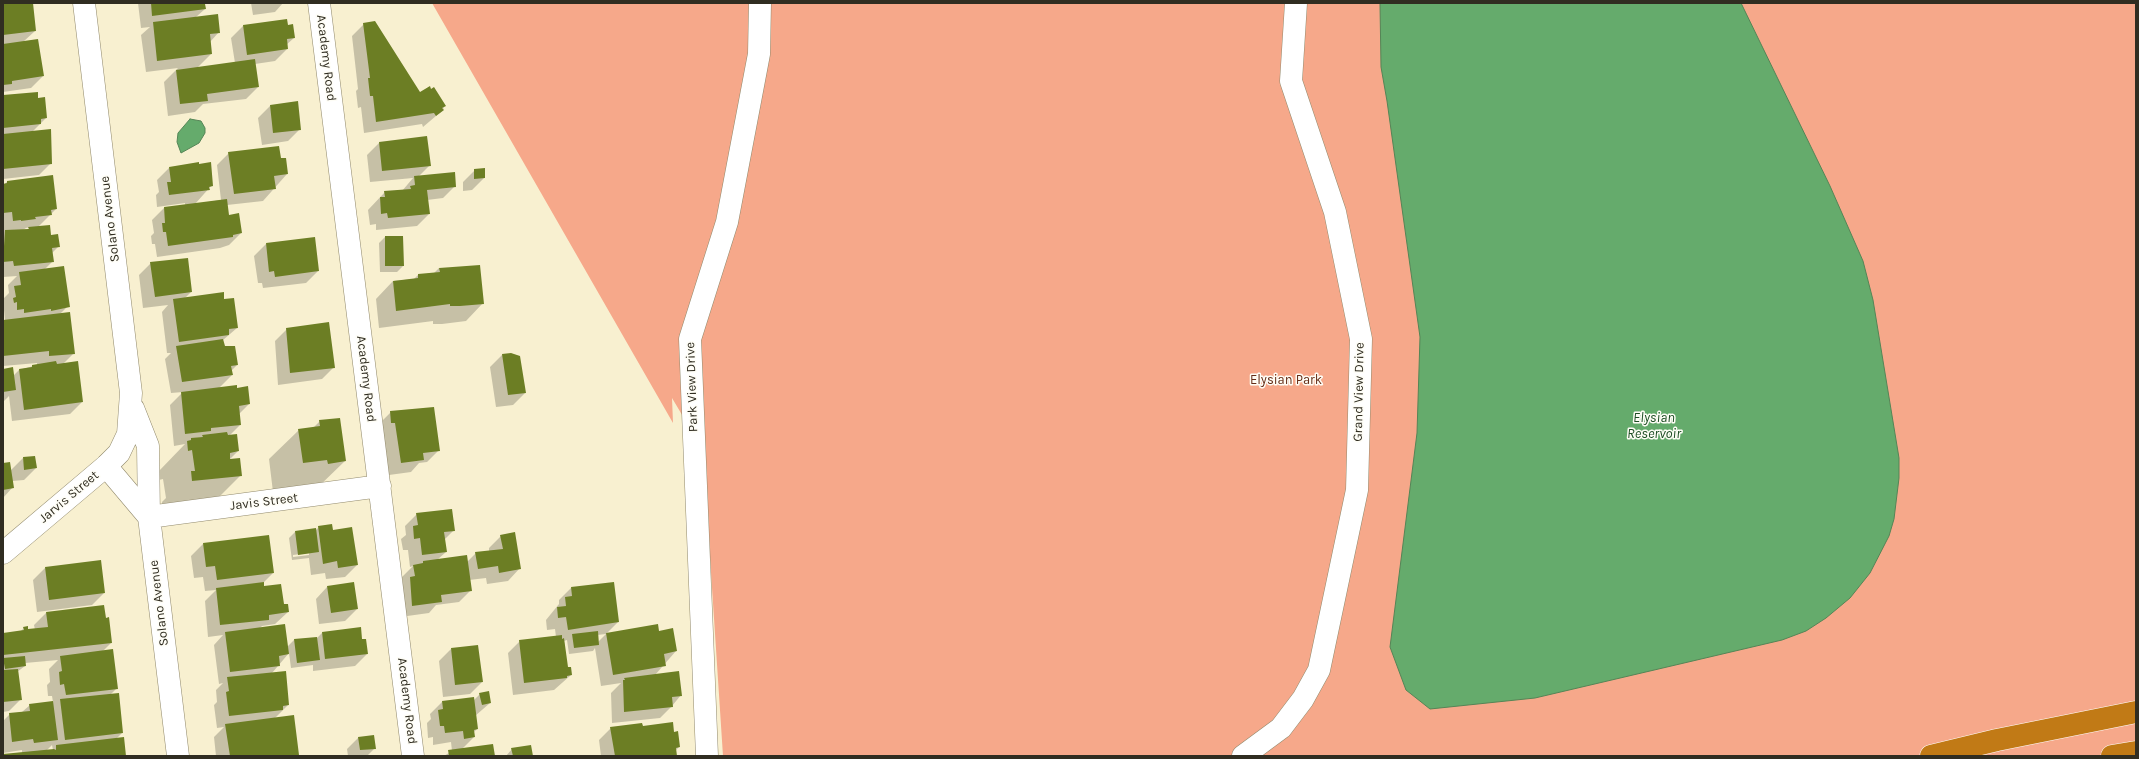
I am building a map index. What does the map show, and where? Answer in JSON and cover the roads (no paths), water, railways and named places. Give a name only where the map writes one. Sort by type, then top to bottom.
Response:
[{"type":"highway","points":[[1931,756],[1997,740],[2136,712]]},
{"type":"highway","points":[[2112,756],[2136,752]]},
{"type":"street","name":"Solano Avenue","points":[[84,3],[131,403],[128,434]]},
{"type":"street","name":"Academy Road","points":[[319,3],[413,756]]},
{"type":"street","name":"Park View Drive","points":[[706,756],[690,339],[727,222],[759,54],[760,3]]},
{"type":"street","name":"Grand View Drive","points":[[1243,756],[1281,728],[1303,699],[1319,670],[1357,490],[1361,339],[1335,212],[1291,81],[1296,3]]},
{"type":"street","name":"Solano Avenue","points":[[131,403],[148,446],[149,517],[178,756]]},
{"type":"street","name":"Jarvis Street","points":[[3,554],[106,466],[119,453],[128,434]]},
{"type":"street","points":[[106,466],[149,517]]},
{"type":"street","name":"Javis Street","points":[[149,517],[380,486]]},
{"type":"water","name":"Elysian Reservoir","points":[[1380,3],[1741,3],[1830,186],[1863,261],[1873,300],[1899,458],[1899,478],[1894,519],[1889,536],[1870,573],[1850,598],[1826,618],[1806,631],[1782,640],[1535,698],[1430,709],[1406,690],[1390,647],[1417,433],[1420,337],[1381,67]]},
{"type":"water","points":[[190,119],[201,121],[205,128],[205,133],[199,143],[181,153],[177,142],[178,133]]},
{"type":"park label","name":"Elysian Park","points":[[1286,380]]}]
